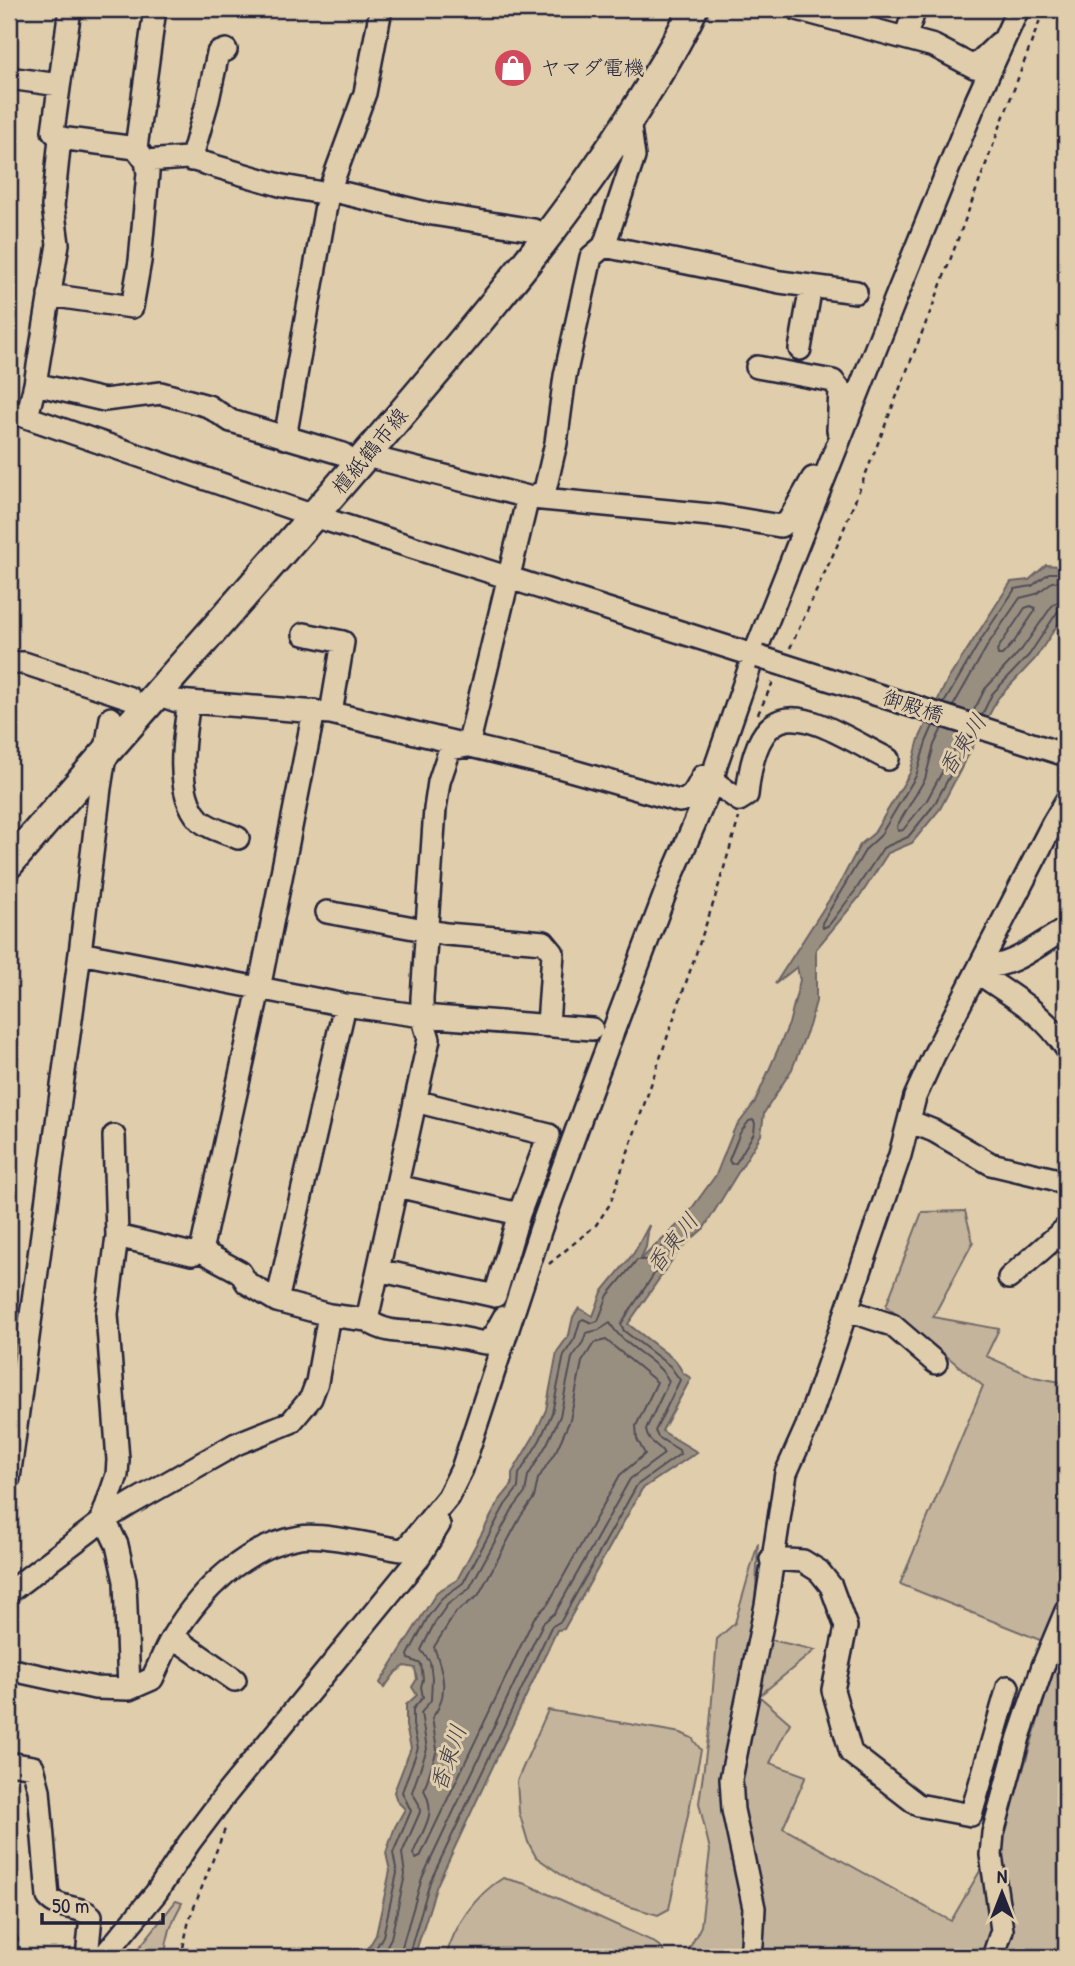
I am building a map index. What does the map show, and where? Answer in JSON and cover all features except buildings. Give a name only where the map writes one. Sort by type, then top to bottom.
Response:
[{"type":"main road","name":"檀紙鶴市線","points":[[354,455],[565,189],[649,54],[672,9]]},
{"type":"main road","name":"檀紙鶴市線","points":[[9,835],[132,704],[527,265],[577,199],[629,120],[662,68],[693,9]]},
{"type":"main road","name":"檀紙鶴市線","points":[[9,864],[106,753],[132,704]]},
{"type":"street","points":[[69,9],[53,131],[60,138],[141,155],[191,160],[283,186],[534,230]]},
{"type":"street","points":[[49,295],[132,307],[140,261],[148,173],[141,155],[155,9]]},
{"type":"street","points":[[285,438],[329,192],[365,93],[381,9]]},
{"type":"street","points":[[905,38],[915,9]]},
{"type":"street","points":[[9,1673],[17,1671],[95,1688],[129,1689],[152,1679],[173,1637],[202,1596],[232,1567],[265,1548],[302,1536],[401,1550],[408,1546],[447,1497],[462,1469],[541,1228],[671,878],[715,773],[839,442],[968,121],[1018,9]]},
{"type":"street","points":[[809,10],[934,46],[974,67],[1008,35]]},
{"type":"street","points":[[191,160],[218,53],[226,50]]},
{"type":"street","points":[[9,78],[59,85]]},
{"type":"street","points":[[468,746],[527,501],[545,490],[556,443],[565,376],[592,257],[604,246],[635,157],[629,120]]},
{"type":"street","points":[[18,414],[35,384],[58,244],[53,206],[60,138]]},
{"type":"street","points":[[604,246],[780,282],[856,292]]},
{"type":"street","points":[[800,349],[811,286]]},
{"type":"street","points":[[35,384],[104,400],[161,393],[208,406],[231,421],[285,438],[532,498],[721,516],[780,526],[788,522],[826,454],[839,442],[840,390],[833,382],[757,367]]},
{"type":"street","name":"御殿橋","points":[[18,414],[304,513],[1066,755]]},
{"type":"street","points":[[201,1251],[323,712],[342,642],[304,634]]},
{"type":"street","points":[[9,663],[24,663],[132,704],[177,701],[323,712],[559,767],[679,801],[692,795],[707,769],[715,773],[739,800],[747,794],[749,771],[760,737],[770,724],[788,718],[811,720],[888,759]]},
{"type":"street","points":[[189,702],[183,738],[186,794],[199,819],[238,838]]},
{"type":"street","points":[[9,1478],[106,753],[132,704]]},
{"type":"street","points":[[367,1320],[429,1039],[422,1016],[439,782],[450,750],[468,746]]},
{"type":"street","points":[[749,1957],[754,1908],[733,1811],[731,1779],[765,1605],[786,1473],[807,1426],[847,1310],[900,1154],[915,1097],[934,1055],[1066,801]]},
{"type":"street","points":[[327,912],[446,934],[544,942],[553,953],[548,1024]]},
{"type":"street","points":[[978,969],[1015,959],[1066,929]]},
{"type":"street","points":[[80,953],[345,1005],[422,1016],[592,1029]]},
{"type":"street","points":[[978,969],[1045,1019],[1066,1048]]},
{"type":"street","points":[[278,1301],[345,1005]]},
{"type":"street","points":[[378,1270],[495,1296],[519,1214],[549,1135],[415,1101]]},
{"type":"street","points":[[909,1121],[934,1131],[991,1164],[1054,1179],[1066,1185]]},
{"type":"street","points":[[114,1136],[117,1236],[107,1314],[118,1460],[117,1475],[103,1516],[117,1545],[125,1581],[129,1689]]},
{"type":"street","points":[[397,1186],[519,1214]]},
{"type":"street","points":[[1009,1278],[1066,1228]]},
{"type":"street","points":[[117,1236],[192,1254],[201,1251],[240,1272],[247,1283],[278,1301],[329,1315],[367,1320],[388,1331],[429,1333],[486,1343],[505,1316],[514,1313]]},
{"type":"street","points":[[847,1310],[892,1325],[936,1363]]},
{"type":"street","points":[[9,1592],[104,1520],[236,1444],[291,1422],[300,1414],[317,1382],[329,1315]]},
{"type":"street","points":[[103,1957],[156,1893],[226,1794],[418,1559],[447,1514],[447,1497]]},
{"type":"street","points":[[771,1559],[803,1561],[820,1572],[831,1587],[846,1627],[834,1690],[851,1753],[918,1805],[971,1815],[1008,1688]]},
{"type":"street","points":[[993,1957],[1002,1930],[991,1855],[993,1833],[1023,1725],[1043,1666],[1066,1611]]},
{"type":"street","points":[[173,1637],[235,1680]]},
{"type":"street","points":[[9,1763],[33,1767],[39,1790],[47,1897],[52,1902],[91,1916],[87,1957]]},
{"type":"path","points":[[9,1878],[15,1891],[14,1926],[22,1957]]},
{"type":"shaded area","points":[[965,1211],[973,1242],[933,1317],[999,1329],[986,1356],[1034,1377],[1066,1383],[1066,1957],[685,1957],[701,1926],[710,1850],[699,1803],[710,1724],[717,1639],[735,1623],[758,1543],[754,1636],[815,1650],[759,1696],[790,1723],[770,1763],[806,1776],[783,1828],[951,1921],[1006,1826],[1060,1648],[900,1584],[983,1386],[886,1306],[922,1212]]},
{"type":"shaded area","points":[[548,1710],[681,1733],[692,1738],[701,1750],[669,1909],[658,1915],[604,1899],[573,1883],[536,1857],[528,1842],[519,1812],[517,1781]]},
{"type":"shaded area","points":[[503,1878],[526,1884],[652,1941],[662,1948],[665,1957],[446,1957],[454,1934],[467,1912],[483,1893]]},
{"type":"shaded area","points":[[176,1901],[182,1903],[170,1929],[165,1957],[132,1957]]},
{"type":"water","name":"香東川","points":[[1066,562],[1066,612],[1035,659],[998,698],[940,809],[912,843],[888,853],[861,895],[816,949],[816,1001],[809,1026],[792,1069],[764,1113],[761,1135],[704,1228],[679,1250],[628,1324],[676,1361],[683,1373],[691,1378],[662,1431],[697,1452],[642,1489],[564,1629],[557,1630],[437,1885],[414,1957],[363,1957],[376,1935],[390,1871],[386,1853],[405,1809],[397,1801],[394,1792],[411,1748],[406,1726],[406,1705],[417,1695],[412,1687],[417,1679],[415,1668],[405,1666],[396,1672],[384,1688],[380,1683],[437,1592],[457,1580],[499,1501],[512,1485],[512,1473],[546,1410],[557,1352],[569,1335],[573,1317],[579,1308],[593,1316],[602,1292],[634,1253],[649,1225],[646,1247],[640,1260],[684,1219],[716,1175],[734,1130],[755,1102],[789,1024],[800,980],[797,967],[775,984],[840,883],[860,845],[874,833],[910,773],[919,739],[947,681],[1011,582],[1029,580],[1046,565],[1059,566]]},
{"type":"place","name":"ヤマダ電機","points":[[513,68]]}]
